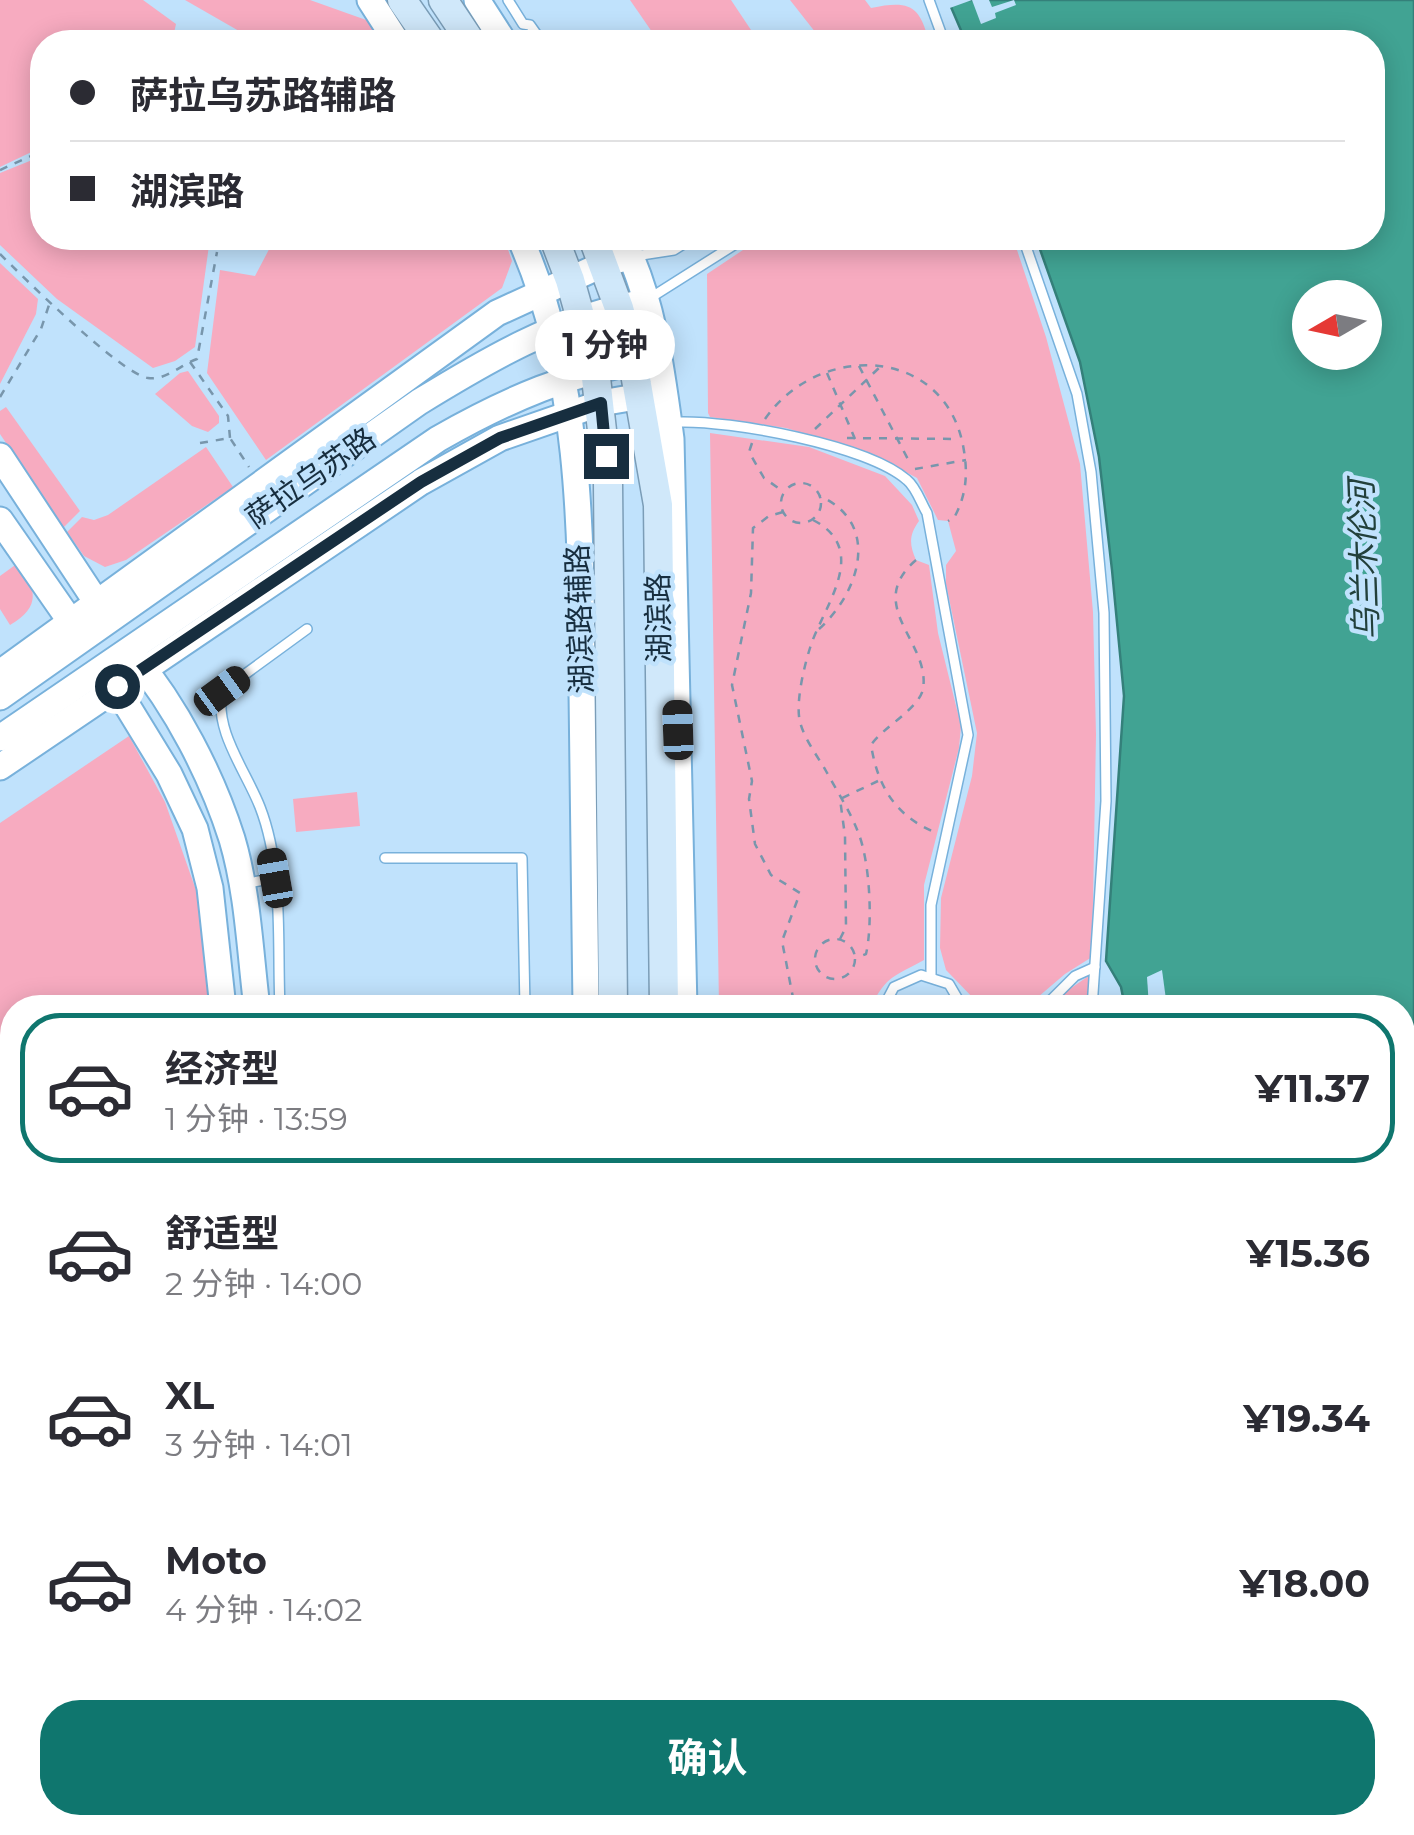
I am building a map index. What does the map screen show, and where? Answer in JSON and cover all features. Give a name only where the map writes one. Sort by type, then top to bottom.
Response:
[{"type":"main road","points":[[402,0],[423,30]]},
{"type":"main road","points":[[443,0],[463,30]]},
{"type":"main road","name":"湖滨路","points":[[559,250],[595,369],[608,484],[614,995]]},
{"type":"main road","name":"湖滨路","points":[[598,250],[632,305],[651,395],[658,505],[664,995]]},
{"type":"street","points":[[370,0],[389,30]]},
{"type":"street","points":[[477,0],[496,30]]},
{"type":"street","name":"湖滨路辅路","points":[[525,250],[552,328],[568,412],[582,626],[586,995]]},
{"type":"street","points":[[104,613],[262,484],[497,313],[604,264],[623,250]]},
{"type":"street","points":[[627,250],[632,305]]},
{"type":"street","name":"萨拉乌苏路","points":[[0,697],[104,613],[488,359],[581,317],[632,305]]},
{"type":"street","name":"萨拉乌苏路","points":[[0,738],[136,659],[438,439],[496,406],[562,379],[645,360]]},
{"type":"street","points":[[136,659],[421,482],[500,438],[568,412],[651,395],[670,438],[684,995]]},
{"type":"street","points":[[0,456],[181,728],[218,800],[233,842],[254,995]]},
{"type":"street","points":[[0,520],[109,677],[169,774],[195,829],[210,888],[222,995]]},
{"type":"street","points":[[0,673],[77,632]]},
{"type":"street","points":[[0,767],[109,677]]},
{"type":"lane","points":[[508,0],[523,24],[534,30]]},
{"type":"lane","points":[[929,0],[940,30]]},
{"type":"lane","points":[[632,305],[724,250]]},
{"type":"lane","points":[[1027,250],[1077,394],[1093,490],[1104,613],[1106,801],[1093,995]]},
{"type":"lane","points":[[677,422],[757,430],[824,444],[871,461],[909,480],[927,513],[968,734],[931,905],[931,976]]},
{"type":"lane","points":[[280,995],[275,878],[265,822],[219,707],[222,691],[307,629]]},
{"type":"lane","points":[[385,858],[522,858],[525,995]]},
{"type":"lane","points":[[240,884],[275,878]]},
{"type":"lane","points":[[1053,995],[1075,976],[1095,967]]},
{"type":"lane","points":[[888,995],[902,981],[931,976],[948,984],[955,995]]},
{"type":"path","points":[[0,170],[30,156]]},
{"type":"path","points":[[0,254],[80,330],[148,378],[166,375],[198,359],[217,252]]},
{"type":"path","points":[[0,396],[40,328],[50,302]]},
{"type":"path","points":[[190,362],[228,416],[230,438],[262,484]]},
{"type":"path","points":[[859,364],[917,478]]},
{"type":"path","points":[[784,492],[764,478],[749,452],[757,430],[803,380],[859,364],[882,365],[896,368],[942,398],[955,415],[966,460],[964,494],[954,518],[948,521]]},
{"type":"path","points":[[810,434],[882,365]]},
{"type":"path","points":[[826,371],[860,450]]},
{"type":"path","points":[[200,443],[230,438]]},
{"type":"path","points":[[838,438],[962,439]]},
{"type":"path","points":[[903,471],[966,460]]},
{"type":"path","points":[[818,630],[836,613],[848,592],[858,568],[859,544],[843,510],[806,483],[794,484],[784,492],[780,506],[783,512],[793,522],[813,520],[822,525],[836,542],[842,563],[839,583],[818,630],[810,648],[799,720],[860,836],[868,942],[866,954],[856,958]]},
{"type":"path","points":[[813,520],[821,508],[820,496]]},
{"type":"path","points":[[783,512],[769,516],[753,528],[751,593],[732,685],[752,781],[749,799],[755,844],[771,874],[800,893],[782,942],[793,995]]},
{"type":"path","points":[[916,560],[903,571],[896,600],[897,616],[922,670],[923,688],[918,701],[881,730],[871,746],[881,780],[896,809],[944,837]]},
{"type":"path","points":[[840,799],[881,780]]},
{"type":"path","points":[[840,799],[845,836],[846,927],[840,939]]},
{"type":"path","points":[[840,939],[851,946],[856,958],[852,971],[841,979],[821,974],[814,962],[818,948],[828,940],[840,939]]},
{"type":"shaded area","points":[[0,0],[143,0],[176,24],[175,30],[30,30],[30,153],[0,167]]},
{"type":"shaded area","points":[[185,0],[310,0],[369,21],[375,30],[237,30]]},
{"type":"shaded area","points":[[630,0],[731,0],[751,30],[651,30]]},
{"type":"shaded area","points":[[790,0],[865,0],[871,8],[904,5],[917,13],[925,30],[814,30]]},
{"type":"shaded area","points":[[30,161],[30,250],[208,250],[195,347],[175,361],[153,368],[57,299],[0,245],[0,173]]},
{"type":"shaded area","points":[[269,250],[508,250],[512,261],[502,288],[266,460],[207,373],[220,270],[255,276]]},
{"type":"shaded area","points":[[743,250],[1017,250],[1046,337],[1080,464],[1093,612],[1096,735],[1092,957],[1040,995],[970,995],[946,970],[940,948],[941,898],[972,776],[977,733],[946,584],[946,565],[956,551],[948,521],[938,520],[917,478],[872,454],[786,428],[710,417],[707,274]]},
{"type":"shaded area","points":[[0,263],[38,299],[36,314],[0,384]]},
{"type":"shaded area","points":[[188,371],[219,416],[219,423],[208,432],[192,426],[155,394]]},
{"type":"shaded area","points":[[6,407],[80,511],[63,528],[0,434],[0,411]]},
{"type":"shaded area","points":[[710,433],[809,447],[885,476],[912,505],[919,521],[911,544],[916,560],[929,565],[938,633],[961,726],[959,748],[924,885],[924,960],[899,973],[877,995],[719,995]]},
{"type":"shaded area","points":[[206,447],[233,487],[126,560],[105,567],[84,556],[67,532],[82,517],[94,520],[108,515]]},
{"type":"shaded area","points":[[18,563],[33,597],[27,611],[10,625],[0,609],[0,576]]},
{"type":"shaded area","points":[[129,736],[165,802],[203,910],[211,995],[0,995],[0,823]]},
{"type":"shaded area","points":[[357,792],[360,826],[296,832],[293,799]]},
{"type":"shaded area","points":[[1090,975],[1088,995],[1061,995]]},
{"type":"water","name":"乌兰木伦河","points":[[948,0],[1414,0],[1414,995],[1123,995],[1106,961],[1124,696],[1099,457],[1080,362],[1040,250],[1385,250],[1385,30],[961,30]]},
{"type":"pier","points":[[943,0],[972,0],[947,9]]},
{"type":"pier","points":[[972,0],[989,0],[992,7],[1014,0],[1016,5],[981,24]]},
{"type":"pier","points":[[1162,970],[1165,995],[1148,995],[1147,977]]},
{"type":"route","points":[[117,686],[421,482],[500,438],[601,403],[606,456]]}]
